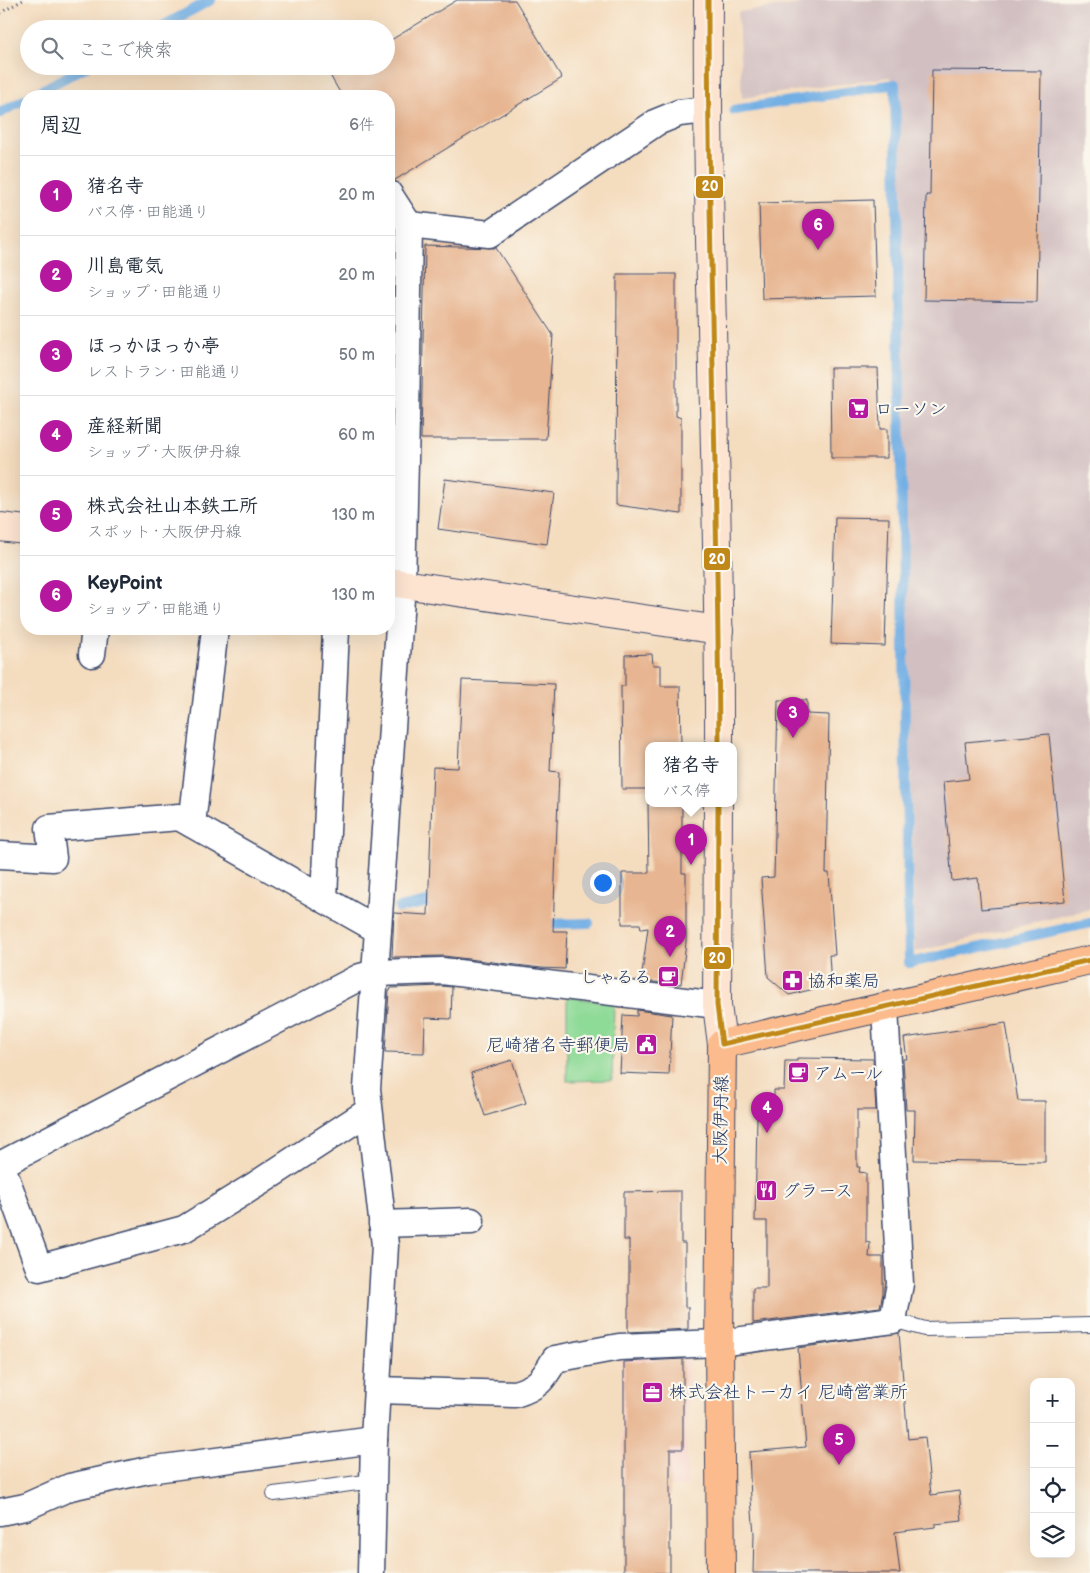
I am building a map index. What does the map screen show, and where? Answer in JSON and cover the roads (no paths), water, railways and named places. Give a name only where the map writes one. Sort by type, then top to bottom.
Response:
[{"type":"main road","points":[[722,1044],[1090,960]]},
{"type":"main road","name":"大阪伊丹線","points":[[721,1573],[719,1343],[722,1044]]},
{"type":"street","points":[[708,0],[707,110],[719,630],[719,742]]},
{"type":"street","points":[[409,225],[490,234],[658,122],[678,113],[707,110]]},
{"type":"street","points":[[395,203],[409,225],[397,420],[395,602]]},
{"type":"street","points":[[0,527],[20,529]]},
{"type":"street","points":[[396,583],[719,630]]},
{"type":"street","points":[[92,654],[94,635]]},
{"type":"street","points":[[192,824],[214,635]]},
{"type":"street","points":[[324,899],[336,635]]},
{"type":"street","points":[[371,1573],[374,1440],[384,1245],[367,1089],[378,930],[393,635]]},
{"type":"street","points":[[718,807],[717,1005],[722,1044]]},
{"type":"street","points":[[0,855],[53,858],[49,828],[179,817],[378,930]]},
{"type":"street","points":[[369,1111],[184,1229],[38,1268],[0,1165],[360,977],[375,973],[442,971],[717,1005]]},
{"type":"street","points":[[377,1390],[515,1394],[528,1390],[544,1378],[555,1359],[619,1347],[719,1343],[893,1320],[900,1284],[885,1008]]},
{"type":"street","points":[[382,1224],[471,1221]]},
{"type":"street","points":[[0,1512],[25,1507],[70,1486],[148,1470],[374,1440]]},
{"type":"lane","points":[[893,1320],[924,1329],[1090,1325]]},
{"type":"lane","points":[[274,1494],[373,1481]]},
{"type":"waterway","points":[[174,20],[211,0]]},
{"type":"waterway","points":[[42,90],[70,75]]},
{"type":"waterway","points":[[734,110],[895,84],[909,963],[1090,923]]},
{"type":"waterway","points":[[0,113],[20,102]]},
{"type":"waterway","points":[[399,908],[440,901]]},
{"type":"waterway","points":[[542,924],[589,923]]},
{"type":"place","name":"KeyPoint","points":[[818,250]]},
{"type":"place","name":"ローソン","points":[[859,409]]},
{"type":"place","name":"ほっかほっか亭","points":[[793,738]]},
{"type":"place","name":"猪名寺","points":[[691,865]]},
{"type":"place","name":"川島電気","points":[[670,957]]},
{"type":"place","name":"しゃるる","points":[[668,977]]},
{"type":"place","name":"協和薬局","points":[[792,981]]},
{"type":"place","name":"尼崎猪名寺郵便局","points":[[646,1045]]},
{"type":"place","name":"アムール","points":[[798,1073]]},
{"type":"place","name":"産経新聞","points":[[767,1133]]},
{"type":"place","name":"グラース","points":[[766,1191]]},
{"type":"place","name":"株式会社トーカイ 尼崎営業所","points":[[653,1392]]},
{"type":"place","name":"株式会社山本鉄工所","points":[[839,1465]]}]
